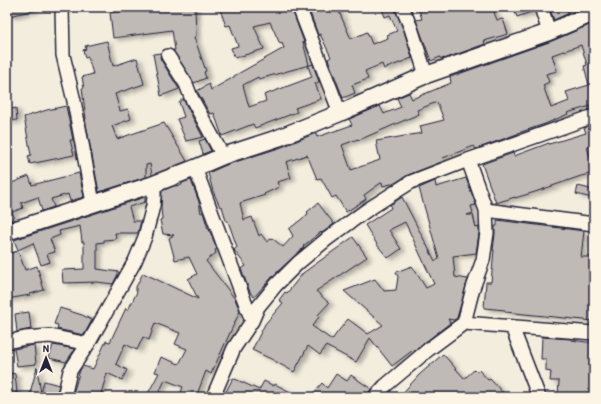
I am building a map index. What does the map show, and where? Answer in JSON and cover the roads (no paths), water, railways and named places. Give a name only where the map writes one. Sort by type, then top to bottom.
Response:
[{"type":"street","points":[[62,7],[63,55],[74,101],[93,203]]},
{"type":"street","points":[[299,7],[340,113]]},
{"type":"street","points":[[402,7],[411,28],[426,75]]},
{"type":"street","points":[[541,7],[549,32]]},
{"type":"street","points":[[7,232],[154,184],[223,156],[278,138],[340,113],[426,75],[549,32],[594,13]]},
{"type":"street","points":[[168,56],[186,84],[191,97],[223,156]]},
{"type":"street","points":[[213,397],[234,348],[252,321],[258,307],[298,262],[327,239],[367,210],[411,182],[468,160],[594,116]]},
{"type":"street","points":[[375,397],[385,386],[464,322],[483,260],[486,233],[486,210],[468,160]]},
{"type":"street","points":[[194,168],[252,321]]},
{"type":"street","points":[[64,397],[70,371],[88,344],[135,261],[144,237],[152,206],[154,184]]},
{"type":"street","points":[[486,210],[594,224]]},
{"type":"street","points":[[464,322],[594,333]]},
{"type":"street","points":[[512,327],[540,397]]},
{"type":"street","points":[[7,342],[25,338],[50,336],[88,344]]}]
